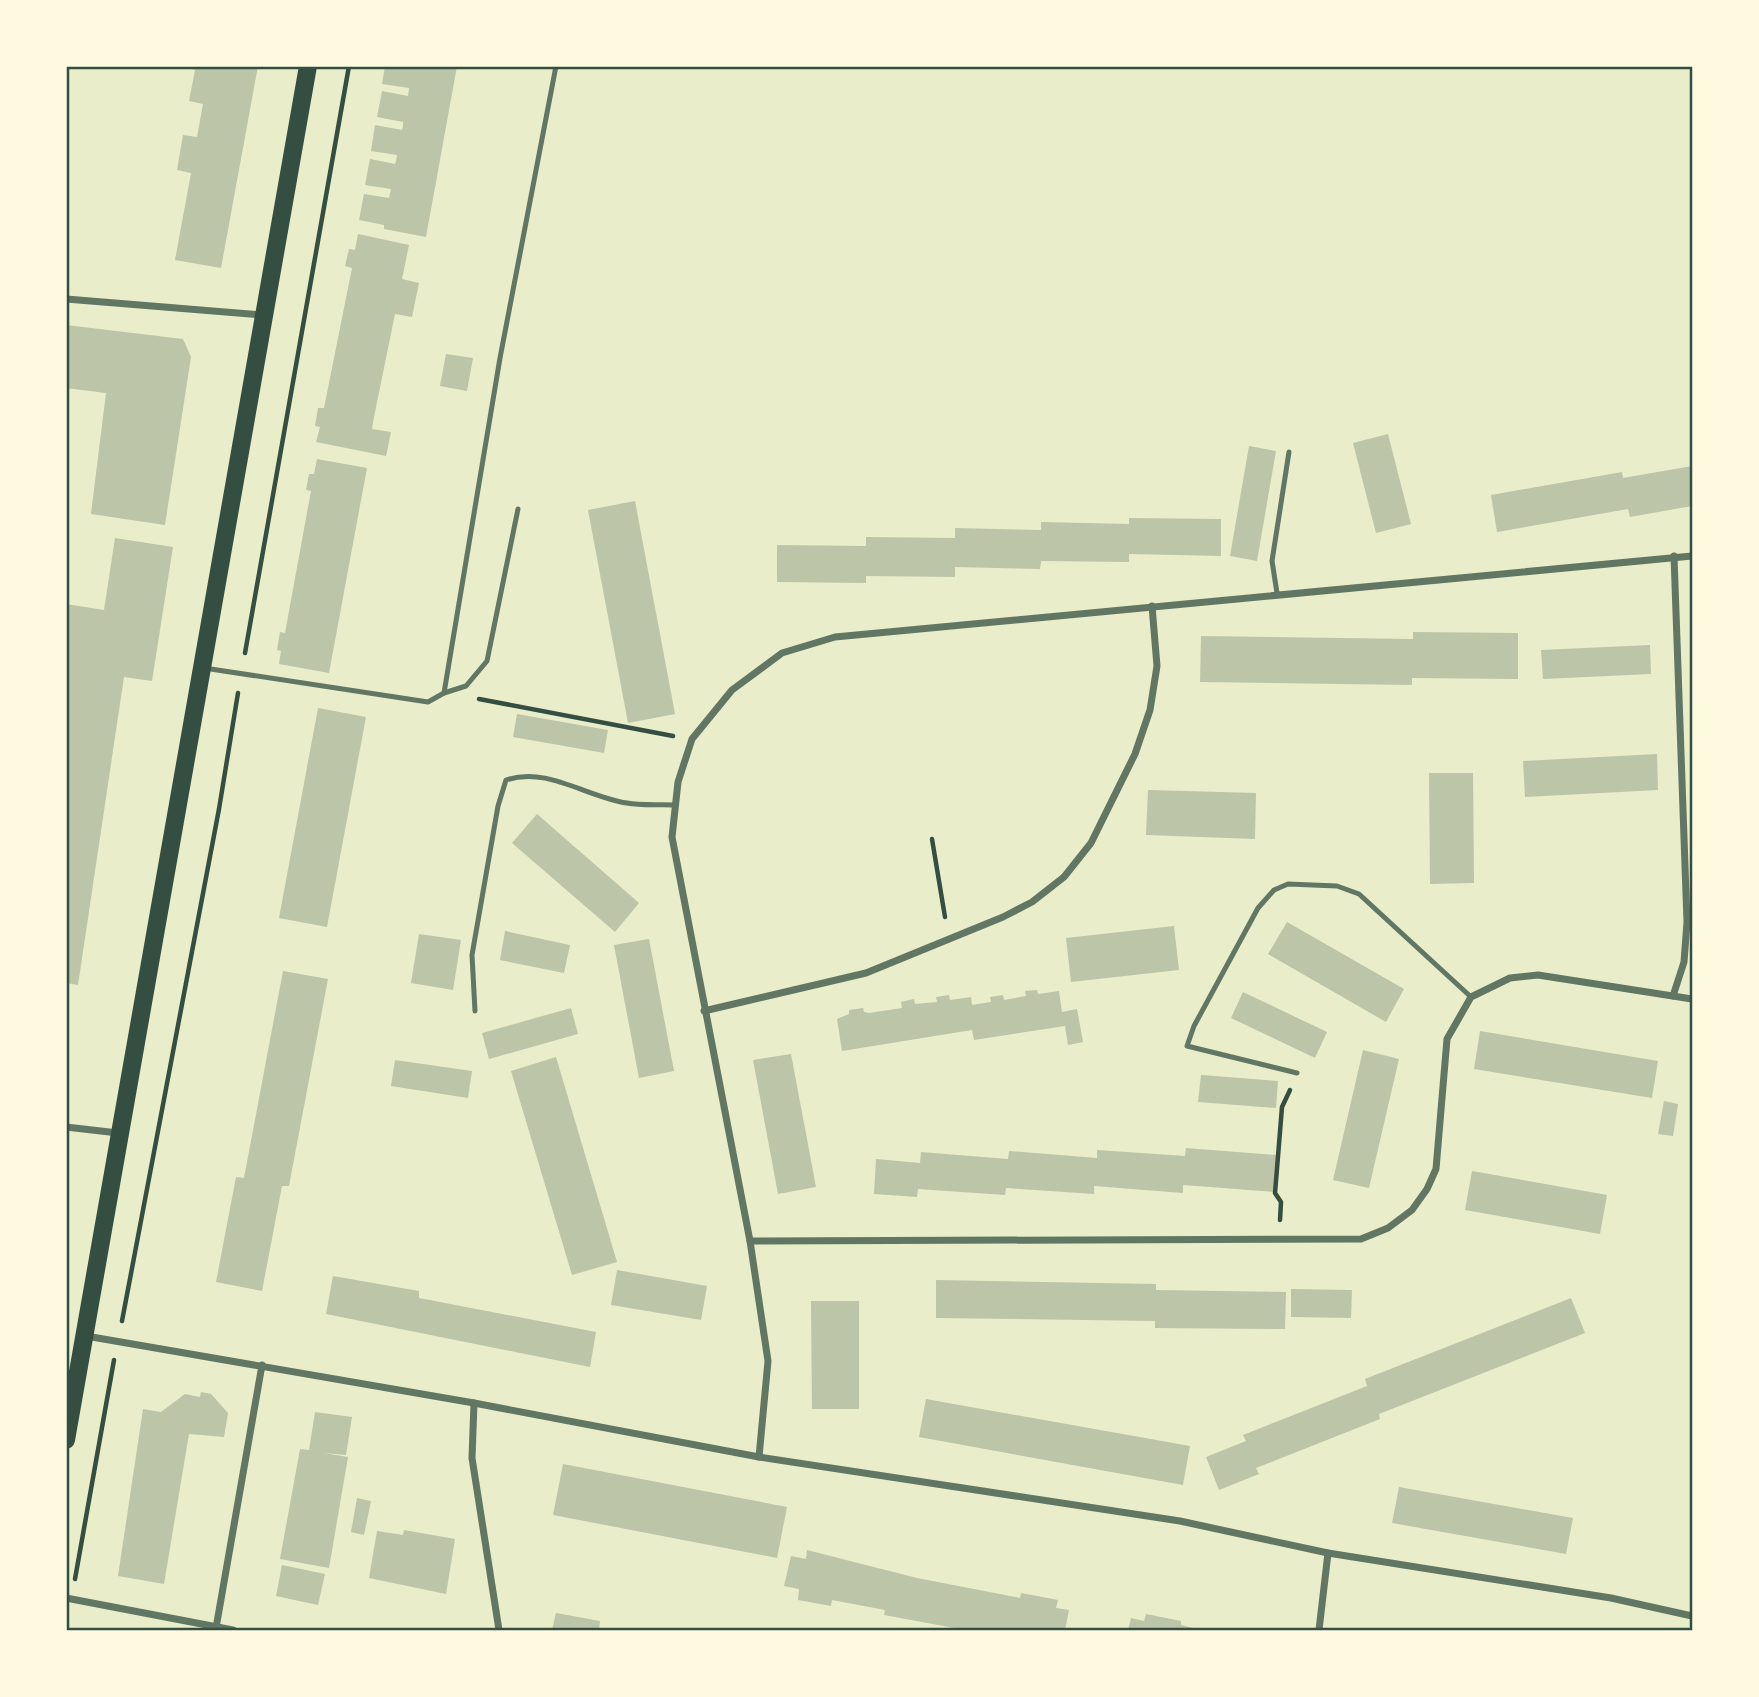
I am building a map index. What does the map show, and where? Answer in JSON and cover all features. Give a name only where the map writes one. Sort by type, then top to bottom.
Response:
[{"type":"main road","points":[[66,1440],[308,66]]},
{"type":"street","points":[[66,299],[266,315]]},
{"type":"street","points":[[759,1457],[768,1361],[751,1241],[672,837],[678,782],[691,739],[732,690],[782,653],[835,637],[1692,555]]},
{"type":"street","points":[[1673,996],[1684,962],[1687,922],[1675,556]]},
{"type":"street","points":[[704,1011],[866,973],[1032,902],[1063,877],[1091,843],[1135,754],[1150,710],[1157,666],[1152,606]]},
{"type":"street","points":[[751,1241],[1361,1240],[1388,1228],[1412,1210],[1436,1169],[1447,1039],[1471,997],[1510,978],[1538,975],[1692,999]]},
{"type":"street","points":[[66,1127],[118,1133]]},
{"type":"street","points":[[85,1336],[474,1403],[759,1457],[1180,1521],[1328,1553],[1611,1598],[1692,1616]]},
{"type":"street","points":[[216,1628],[262,1365]]},
{"type":"street","points":[[474,1403],[472,1458],[499,1630]]},
{"type":"street","points":[[1319,1630],[1328,1553]]},
{"type":"street","points":[[69,1599],[233,1630]]},
{"type":"lane","points":[[444,693],[500,358],[556,66]]},
{"type":"lane","points":[[1277,593],[1272,561],[1289,452]]},
{"type":"lane","points":[[201,667],[428,702],[466,686],[487,661],[518,509]]},
{"type":"lane","points":[[475,1012],[472,955],[498,806],[506,780],[521,775],[538,776],[627,803],[676,805]]},
{"type":"lane","points":[[1297,1073],[1187,1046],[1194,1026],[1258,908],[1273,890],[1311,883],[1359,894],[1471,997]]},
{"type":"path","points":[[69,1599],[219,808],[349,66]]},
{"type":"path","points":[[444,693],[691,739]]},
{"type":"path","points":[[932,839],[949,939]]},
{"type":"path","points":[[1279,1239],[1281,1202],[1275,1193],[1282,1107],[1297,1073]]},
{"type":"building","points":[[181,66],[258,66],[221,268],[175,260],[191,173],[177,170],[183,135],[197,137],[203,104],[189,101],[195,70]]},
{"type":"building","points":[[385,66],[457,66],[426,237],[384,229],[384,225],[359,220],[364,194],[389,198],[391,189],[365,185],[370,159],[395,164],[396,161],[397,155],[371,151],[375,125],[402,130],[403,126],[403,122],[377,117],[382,91],[408,96],[409,88],[382,84]]},
{"type":"building","points":[[358,234],[409,245],[402,279],[419,283],[412,317],[395,314],[374,417],[372,429],[391,432],[386,456],[316,442],[320,427],[315,426],[318,408],[324,408],[352,268],[345,266],[349,249],[355,250]]},
{"type":"building","points":[[66,325],[183,339],[191,357],[165,525],[91,514],[106,393],[66,388]]},
{"type":"building","points":[[446,354],[473,358],[467,391],[440,386]]},
{"type":"building","points":[[1388,434],[1411,524],[1376,533],[1353,443]]},
{"type":"building","points":[[1249,446],[1276,451],[1257,561],[1230,556]]},
{"type":"building","points":[[317,459],[367,468],[329,673],[279,664],[281,651],[277,650],[280,632],[285,633],[311,491],[306,490],[309,474],[314,474]]},
{"type":"building","points":[[1692,466],[1692,506],[1630,517],[1628,509],[1497,532],[1491,495],[1622,472],[1623,478]]},
{"type":"building","points":[[635,501],[675,714],[628,723],[588,510]]},
{"type":"building","points":[[1129,518],[1221,519],[1221,556],[1129,554],[1129,562],[1041,561],[1040,569],[955,567],[955,577],[866,576],[866,583],[777,582],[777,545],[866,546],[866,537],[955,538],[955,528],[1041,530],[1041,522],[1129,524]]},
{"type":"building","points":[[115,538],[173,547],[152,681],[124,677],[78,985],[66,983],[66,604],[104,610]]},
{"type":"building","points":[[1413,632],[1518,633],[1518,679],[1412,678],[1412,685],[1200,682],[1201,636],[1413,639]]},
{"type":"building","points":[[1650,645],[1651,674],[1543,679],[1541,650]]},
{"type":"building","points":[[318,708],[366,717],[327,927],[279,918]]},
{"type":"building","points":[[517,714],[608,730],[604,753],[513,737]]},
{"type":"building","points":[[1657,754],[1658,790],[1525,797],[1523,761]]},
{"type":"building","points":[[1429,773],[1473,773],[1474,883],[1430,884]]},
{"type":"building","points":[[1148,790],[1256,793],[1255,839],[1146,835]]},
{"type":"building","points":[[537,814],[639,903],[615,932],[512,843]]},
{"type":"building","points":[[1287,922],[1404,989],[1386,1022],[1268,954]]},
{"type":"building","points":[[1174,926],[1179,970],[1071,982],[1066,938]]},
{"type":"building","points":[[505,931],[570,945],[564,973],[500,960]]},
{"type":"building","points":[[419,934],[461,940],[453,990],[411,983]]},
{"type":"building","points":[[649,939],[674,1071],[639,1078],[614,945]]},
{"type":"building","points":[[283,971],[328,979],[289,1186],[282,1186],[262,1291],[216,1282],[236,1177],[244,1178]]},
{"type":"building","points":[[1037,990],[1038,994],[1059,991],[1062,1012],[1077,1009],[1083,1042],[1068,1045],[1065,1026],[974,1040],[972,1030],[842,1051],[837,1019],[849,1014],[849,1010],[863,1008],[864,1012],[869,1013],[902,1008],[901,1002],[914,999],[915,1004],[937,1002],[936,997],[949,995],[950,1000],[971,997],[972,1005],[991,1002],[990,997],[1003,995],[1004,1000],[1026,996],[1025,991]]},
{"type":"building","points":[[1243,992],[1327,1032],[1315,1058],[1231,1018]]},
{"type":"building","points":[[571,1008],[578,1034],[489,1059],[482,1033]]},
{"type":"building","points":[[1480,1031],[1658,1061],[1652,1098],[1474,1069]]},
{"type":"building","points":[[1363,1050],[1399,1059],[1369,1188],[1333,1180]]},
{"type":"building","points":[[791,1054],[816,1187],[778,1194],[753,1060]]},
{"type":"building","points":[[556,1057],[617,1262],[572,1275],[511,1071]]},
{"type":"building","points":[[395,1060],[472,1071],[468,1098],[391,1086]]},
{"type":"building","points":[[1201,1075],[1278,1081],[1276,1108],[1198,1102]]},
{"type":"building","points":[[1664,1101],[1678,1104],[1673,1136],[1658,1134]]},
{"type":"building","points":[[1186,1148],[1276,1155],[1274,1192],[1183,1185],[1183,1193],[1094,1186],[1094,1194],[1006,1188],[1005,1195],[918,1189],[917,1197],[874,1194],[876,1159],[920,1163],[921,1152],[1008,1159],[1009,1151],[1097,1158],[1097,1150],[1185,1156]]},
{"type":"building","points":[[1472,1171],[1607,1195],[1600,1234],[1465,1210]]},
{"type":"building","points":[[617,1270],[707,1286],[701,1320],[611,1305]]},
{"type":"building","points":[[333,1276],[419,1291],[419,1298],[596,1332],[590,1367],[326,1314]]},
{"type":"building","points":[[936,1280],[1156,1284],[1156,1290],[1286,1292],[1285,1329],[1155,1328],[1155,1321],[936,1318]]},
{"type":"building","points":[[1291,1289],[1352,1290],[1351,1318],[1291,1317]]},
{"type":"building","points":[[1571,1298],[1585,1333],[1379,1414],[1380,1419],[1256,1468],[1259,1474],[1219,1490],[1206,1457],[1246,1441],[1243,1435],[1367,1386],[1365,1379]]},
{"type":"building","points":[[811,1301],[859,1301],[859,1409],[812,1409]]},
{"type":"building","points":[[201,1392],[211,1394],[228,1413],[224,1437],[189,1434],[164,1584],[118,1576],[143,1409],[161,1412],[185,1394],[200,1397]]},
{"type":"building","points":[[926,1399],[1190,1446],[1183,1485],[919,1437]]},
{"type":"building","points":[[315,1412],[352,1417],[346,1455],[324,1453],[348,1457],[329,1568],[280,1559],[300,1449],[309,1450]]},
{"type":"building","points":[[563,1464],[787,1507],[777,1558],[553,1515]]},
{"type":"building","points":[[1399,1487],[1573,1518],[1566,1554],[1392,1523]]},
{"type":"building","points":[[357,1498],[371,1501],[364,1535],[351,1532]]},
{"type":"building","points":[[404,1530],[455,1539],[446,1594],[369,1578],[377,1531],[403,1535]]},
{"type":"building","points":[[807,1550],[917,1578],[1020,1598],[1021,1593],[1058,1600],[1056,1608],[1069,1610],[1065,1630],[965,1630],[884,1615],[885,1610],[832,1600],[831,1606],[798,1600],[799,1589],[784,1586],[791,1556],[806,1559]]},
{"type":"building","points":[[282,1565],[325,1574],[318,1605],[276,1596]]},
{"type":"building","points":[[556,1613],[600,1621],[599,1630],[552,1630]]},
{"type":"building","points":[[1146,1614],[1181,1621],[1181,1625],[1202,1630],[1128,1630],[1131,1618],[1144,1621]]}]
